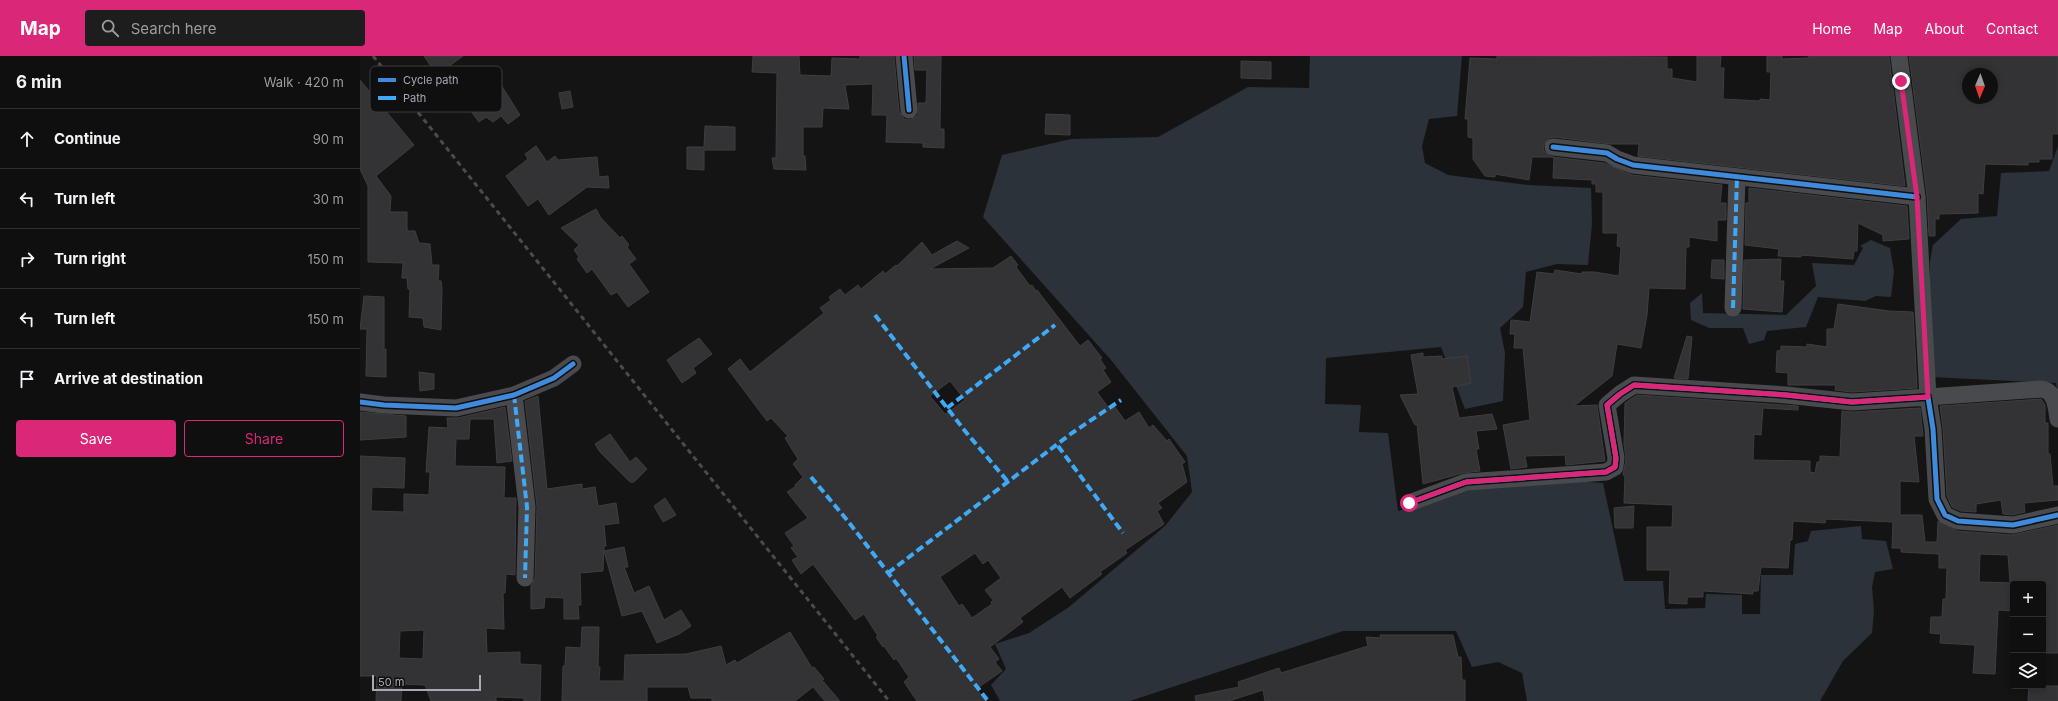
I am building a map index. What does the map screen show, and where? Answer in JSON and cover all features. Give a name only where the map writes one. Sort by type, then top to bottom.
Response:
[{"type":"street","points":[[904,56],[909,110]]},
{"type":"street","points":[[1899,56],[1917,197],[1928,397],[1933,429],[1937,499],[1945,515],[1958,521],[2013,525],[2058,515]]},
{"type":"street","points":[[1553,147],[1607,153],[1617,159],[1633,165],[1917,197]]},
{"type":"street","points":[[1733,308],[1737,177]]},
{"type":"street","points":[[360,402],[384,405],[456,408],[514,395],[554,378],[573,364]]},
{"type":"street","points":[[1409,503],[1466,482],[1606,472],[1615,467],[1616,458],[1607,405],[1634,385],[1786,395],[1852,402],[2042,389],[2048,390],[2054,397],[2058,419]]},
{"type":"street","points":[[514,395],[527,507],[525,578]]},
{"type":"shaded area","points":[[1310,56],[1462,56],[1457,116],[1429,119],[1422,146],[1425,163],[1448,175],[1529,185],[1591,188],[1592,224],[1588,265],[1557,264],[1526,272],[1523,307],[1500,328],[1505,353],[1503,401],[1465,409],[1441,347],[1326,358],[1325,404],[1361,405],[1359,432],[1388,433],[1398,511],[1485,485],[1559,480],[1603,483],[1624,581],[1663,581],[1665,609],[1705,608],[1706,594],[1742,595],[1742,614],[1760,614],[1761,575],[1793,575],[1795,544],[1808,541],[1811,531],[1861,526],[1862,539],[1886,541],[1893,569],[1875,572],[1872,587],[1874,611],[1872,633],[1843,661],[1820,701],[1527,701],[1522,673],[1498,662],[1472,667],[1456,631],[1343,631],[1130,701],[1000,701],[991,685],[1006,669],[995,644],[1029,633],[1069,607],[1165,526],[1192,492],[1187,456],[1111,360],[983,217],[1002,155],[1071,139],[1158,137],[1248,87],[1309,88]]},
{"type":"shaded area","points":[[2058,146],[2058,397],[2056,383],[1930,377],[1930,261],[1933,245],[1961,219],[1997,216],[2001,173],[2049,171]]},
{"type":"shaded area","points":[[1871,240],[1890,248],[1894,271],[1891,297],[1876,296],[1865,301],[1818,297],[1806,327],[1767,331],[1764,340],[1749,344],[1743,328],[1709,328],[1691,320],[1690,303],[1702,293],[1703,313],[1786,315],[1816,286],[1812,263],[1854,265],[1863,248],[1860,246]]},
{"type":"building","points":[[424,56],[463,56],[449,66],[431,66]]},
{"type":"building","points":[[753,56],[799,56],[800,75],[831,76],[832,58],[860,59],[860,56],[894,56],[899,111],[904,119],[910,120],[918,115],[918,103],[926,103],[927,70],[915,70],[914,56],[941,56],[940,129],[944,129],[944,148],[923,147],[923,143],[886,142],[887,115],[872,115],[873,84],[845,85],[849,109],[823,108],[822,127],[803,127],[803,156],[805,156],[806,170],[774,169],[772,158],[776,158],[777,73],[752,72]]},
{"type":"building","points":[[1497,56],[1667,57],[1667,69],[1672,69],[1672,78],[1697,82],[1697,56],[1721,56],[1720,68],[1724,68],[1723,99],[1760,101],[1760,99],[1770,100],[1771,72],[1767,72],[1767,56],[1782,56],[1782,59],[1809,58],[1808,56],[1889,56],[1905,186],[1638,156],[1639,144],[1610,144],[1554,137],[1549,138],[1543,146],[1544,151],[1552,157],[1532,157],[1529,180],[1495,174],[1495,177],[1485,176],[1473,159],[1473,138],[1468,137],[1468,119],[1465,119],[1470,58],[1497,59]]},
{"type":"building","points":[[1909,56],[2058,56],[2058,134],[2052,134],[2052,159],[2039,159],[2039,162],[2028,162],[2028,165],[1985,164],[1983,194],[1978,193],[1978,213],[1939,214],[1939,219],[1935,219],[1935,236],[1929,236],[1927,196]]},
{"type":"building","points":[[1241,61],[1271,62],[1271,79],[1241,78]]},
{"type":"building","points":[[360,80],[370,92],[370,112],[387,112],[414,145],[376,176],[391,196],[390,212],[407,212],[407,231],[415,231],[419,243],[430,244],[432,265],[439,265],[438,281],[441,281],[442,288],[441,330],[424,327],[423,318],[409,317],[410,289],[408,289],[407,278],[402,278],[403,263],[368,262],[368,186],[360,169]]},
{"type":"building","points":[[502,86],[520,115],[508,124],[501,116],[493,122],[486,117],[479,122],[472,112],[502,112]]},
{"type":"building","points":[[570,91],[573,107],[562,109],[559,93]]},
{"type":"building","points":[[1046,114],[1070,115],[1070,135],[1045,134]]},
{"type":"building","points":[[705,126],[735,127],[735,150],[704,150],[704,170],[687,169],[687,147],[704,147]]},
{"type":"building","points":[[536,146],[547,162],[555,156],[558,160],[597,157],[599,177],[608,176],[609,188],[587,187],[549,215],[538,199],[528,206],[506,176],[528,159],[525,154]]},
{"type":"building","points":[[1554,157],[1604,163],[1632,175],[1722,185],[1720,203],[1726,203],[1726,220],[1717,220],[1717,241],[1689,237],[1689,247],[1686,247],[1685,289],[1649,288],[1647,315],[1641,348],[1617,344],[1612,376],[1574,406],[1597,405],[1605,461],[1566,465],[1565,455],[1525,456],[1527,467],[1511,469],[1503,425],[1530,420],[1523,348],[1514,348],[1515,334],[1510,334],[1511,320],[1530,322],[1537,272],[1554,274],[1555,270],[1582,274],[1582,272],[1594,272],[1619,276],[1621,247],[1617,246],[1618,233],[1603,233],[1603,192],[1596,192],[1596,184],[1592,184],[1592,180],[1553,178]]},
{"type":"building","points":[[1749,188],[1907,206],[1909,239],[1883,241],[1883,235],[1858,223],[1857,251],[1854,251],[1853,259],[1801,255],[1801,257],[1778,256],[1779,249],[1745,245],[1746,203],[1749,203]]},
{"type":"building","points":[[596,209],[601,218],[620,238],[622,236],[629,245],[627,247],[636,259],[629,264],[649,292],[628,307],[617,292],[611,295],[592,269],[587,273],[577,259],[579,257],[574,250],[579,245],[561,228]]},
{"type":"building","points":[[957,241],[969,248],[930,269],[993,268],[1011,256],[1018,265],[1016,267],[1030,286],[1032,285],[1036,291],[1037,290],[1080,346],[1088,340],[1102,358],[1100,359],[1106,368],[1103,370],[1111,382],[1097,392],[1110,410],[1115,407],[1125,421],[1139,412],[1149,428],[1153,425],[1167,441],[1169,439],[1185,462],[1182,464],[1187,482],[1158,503],[1162,508],[1157,511],[1164,524],[1125,550],[1127,553],[1100,572],[1102,574],[1070,598],[1062,587],[1020,618],[1023,622],[990,647],[999,659],[995,662],[1002,671],[976,689],[987,701],[917,701],[904,682],[909,677],[896,658],[894,660],[884,646],[883,647],[864,614],[855,620],[813,564],[801,574],[792,560],[798,557],[791,548],[794,546],[785,533],[808,518],[787,492],[796,486],[795,485],[803,477],[793,464],[798,459],[785,438],[788,436],[771,418],[767,421],[728,369],[740,359],[750,372],[824,313],[820,308],[831,300],[829,297],[840,289],[845,295],[858,285],[861,289],[883,271],[885,274],[896,265],[897,266],[922,242],[932,255]],"holes":[[[950,381],[965,400],[945,414],[930,396]],[[975,553],[983,564],[988,560],[1001,578],[985,590],[993,600],[991,602],[992,604],[972,618],[962,604],[959,606],[940,577]]]},
{"type":"building","points":[[1781,259],[1780,281],[1784,281],[1782,312],[1743,309],[1744,260]]},
{"type":"building","points":[[1712,260],[1724,260],[1724,279],[1711,278]]},
{"type":"building","points":[[364,296],[384,297],[384,349],[386,349],[386,377],[366,376],[367,329],[360,329]]},
{"type":"building","points":[[1838,304],[1889,311],[1913,312],[1917,388],[1852,392],[1835,390],[1836,385],[1788,385],[1788,373],[1776,372],[1777,351],[1781,350],[1781,346],[1807,347],[1807,344],[1827,347],[1827,329],[1834,329]]},
{"type":"building","points":[[1687,336],[1692,337],[1688,379],[1674,378]]},
{"type":"building","points":[[699,338],[712,354],[693,368],[696,373],[682,383],[667,360]]},
{"type":"building","points":[[1423,353],[1423,357],[1442,356],[1442,359],[1467,356],[1471,383],[1452,387],[1459,418],[1492,414],[1497,429],[1476,431],[1479,449],[1476,449],[1480,471],[1463,473],[1423,484],[1417,424],[1415,425],[1400,395],[1418,394],[1411,355]]},
{"type":"building","points":[[419,372],[434,374],[434,389],[420,391]]},
{"type":"building","points":[[1637,395],[1798,406],[1798,410],[1763,408],[1761,435],[1754,434],[1753,460],[1810,461],[1810,472],[1815,473],[1817,462],[1820,462],[1820,456],[1840,457],[1842,411],[1853,412],[1920,408],[1923,436],[1914,436],[1919,482],[1900,481],[1900,515],[1922,515],[1925,542],[1937,542],[1938,521],[1957,531],[2012,535],[2058,525],[2058,653],[2046,653],[2046,581],[2010,582],[2008,555],[1980,554],[1979,582],[2010,583],[2010,611],[1998,610],[1995,674],[1973,673],[1975,645],[1940,643],[1941,634],[1930,633],[1931,617],[1942,617],[1943,599],[1946,599],[1947,568],[1939,568],[1939,554],[1901,552],[1901,548],[1892,548],[1893,522],[1826,519],[1825,523],[1793,521],[1788,568],[1761,567],[1758,591],[1753,591],[1753,594],[1703,591],[1703,597],[1687,597],[1687,604],[1669,603],[1670,570],[1647,570],[1647,527],[1672,527],[1673,505],[1624,503],[1625,475],[1623,475],[1626,459],[1624,444],[1625,403]]},
{"type":"building","points":[[538,396],[547,489],[582,484],[582,489],[595,487],[598,506],[616,503],[619,523],[604,525],[606,546],[604,546],[603,571],[580,573],[581,605],[578,605],[579,619],[564,619],[564,598],[545,597],[544,608],[531,609],[531,586],[535,578],[537,507],[525,401]]},
{"type":"building","points":[[2041,399],[2045,405],[2045,423],[2048,423],[2048,454],[2050,454],[2053,486],[2058,486],[2058,500],[2024,503],[2025,512],[2012,515],[2003,514],[2001,500],[1976,504],[1976,512],[1961,511],[1952,507],[1947,496],[1943,428],[1940,406]]},
{"type":"building","points":[[505,407],[512,461],[497,463],[494,419],[470,419],[469,439],[456,439],[455,466],[505,467],[504,498],[516,498],[515,575],[506,574],[505,593],[503,593],[504,629],[486,628],[487,653],[520,652],[520,664],[541,665],[540,701],[524,701],[524,698],[496,697],[496,701],[431,701],[425,685],[402,684],[401,701],[376,701],[377,676],[360,676],[360,456],[405,458],[404,488],[372,487],[371,511],[404,512],[404,494],[429,495],[430,472],[426,472],[429,427],[448,428],[447,418],[458,418]],"holes":[[[424,630],[423,659],[399,658],[400,631]]]},
{"type":"building","points":[[360,412],[406,416],[406,437],[360,440]]},
{"type":"building","points":[[610,434],[630,462],[636,457],[647,469],[634,482],[630,482],[600,452],[595,444]]},
{"type":"building","points":[[665,498],[676,515],[663,522],[654,506]]},
{"type":"building","points":[[1634,506],[1633,528],[1615,528],[1614,508]]},
{"type":"building","points":[[624,547],[628,567],[624,567],[634,593],[649,586],[664,620],[681,610],[691,626],[679,634],[657,643],[642,611],[622,616],[604,551]]},
{"type":"building","points":[[582,627],[599,627],[599,681],[624,681],[625,655],[686,654],[721,646],[726,665],[735,660],[737,663],[790,632],[812,668],[814,667],[824,679],[822,680],[840,701],[825,701],[813,687],[795,701],[712,701],[712,698],[691,698],[688,687],[647,687],[647,701],[562,701],[563,666],[565,666],[566,647],[581,648]]},
{"type":"building","points":[[1380,635],[1453,635],[1458,657],[1461,657],[1462,680],[1465,680],[1465,701],[1265,701],[1263,690],[1229,701],[1196,701],[1195,696],[1239,687],[1238,682],[1279,668],[1281,673],[1368,646],[1366,637],[1381,638]]},
{"type":"building","points":[[2046,686],[2058,686],[2058,701],[2028,701],[2029,689],[2046,689]]},
{"type":"railway","points":[[373,56],[381,66]]},
{"type":"railway","points":[[418,112],[889,701]]},
{"type":"marked path","points":[[1733,308],[1737,177]]},
{"type":"marked path","points":[[875,315],[965,431],[1009,483]]},
{"type":"marked path","points":[[947,408],[1055,325]]},
{"type":"marked path","points":[[514,395],[527,507],[525,578]]},
{"type":"marked path","points":[[888,573],[1072,433],[1121,400]]},
{"type":"marked path","points":[[1058,446],[1123,533]]},
{"type":"marked path","points":[[811,477],[847,520],[988,701]]},
{"type":"cycle path","points":[[904,56],[909,110]]},
{"type":"cycle path","points":[[1553,147],[1607,153],[1617,159],[1633,165],[1917,197]]},
{"type":"cycle path","points":[[360,402],[384,405],[456,408],[514,395],[554,378],[573,364]]},
{"type":"cycle path","points":[[1409,503],[1466,482],[1606,472],[1615,467],[1616,458],[1607,405],[1634,385],[1786,395],[1852,402],[1928,397],[1933,429],[1937,499],[1945,515],[1958,521],[2013,525],[2058,515]]},
{"type":"route","points":[[1409,503],[1466,482],[1606,472],[1615,467],[1616,458],[1607,405],[1634,385],[1786,395],[1852,402],[1928,397],[1917,197],[1901,81]]}]
